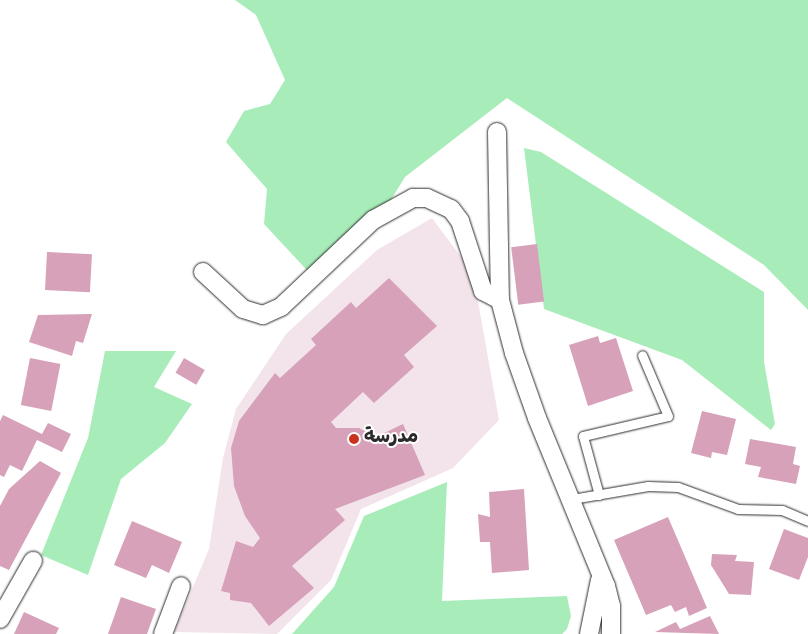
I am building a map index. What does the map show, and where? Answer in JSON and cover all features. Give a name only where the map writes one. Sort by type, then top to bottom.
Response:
[{"type":"street","points":[[497,132],[500,300],[514,353],[537,418],[572,499],[611,606],[611,634]]},
{"type":"street","points":[[203,272],[243,309],[263,316],[280,307],[321,272],[372,220],[413,198],[427,198],[451,209],[460,221],[483,291],[500,300]]},
{"type":"street","points":[[0,619],[32,561]]},
{"type":"street","points":[[589,634],[600,583],[596,562]]},
{"type":"street","points":[[163,634],[181,586]]},
{"type":"lane","points":[[599,494],[583,436],[668,416],[642,355]]},
{"type":"lane","points":[[572,499],[648,486],[678,486],[738,509],[782,510],[808,520]]},
{"type":"shaded area","name":"مدرسة","points":[[432,218],[473,273],[499,420],[453,468],[361,509],[331,580],[277,634],[174,632],[209,549],[223,458],[236,409],[286,334],[377,250]]},
{"type":"green space","points":[[235,0],[808,0],[808,310],[764,265],[507,98],[405,177],[376,224],[317,281],[264,224],[267,189],[226,142],[244,111],[270,104],[285,80],[256,15]]},
{"type":"green space","points":[[524,148],[541,152],[764,292],[764,362],[775,424],[771,430],[682,360],[544,309]]},
{"type":"green space","points":[[105,351],[176,351],[154,387],[192,404],[165,443],[121,479],[88,575],[41,555],[88,438]]},
{"type":"green space","points":[[447,482],[442,601],[567,596],[571,616],[567,629],[562,634],[292,634],[334,587],[364,516]]},
{"type":"building","points":[[537,244],[544,302],[518,305],[511,247]]},
{"type":"building","points":[[47,252],[92,254],[90,292],[45,290]]},
{"type":"building","points":[[389,278],[437,326],[404,355],[414,367],[374,403],[363,392],[331,422],[336,428],[359,428],[376,437],[403,424],[425,475],[335,509],[345,520],[292,566],[314,588],[269,626],[251,603],[230,600],[230,593],[221,591],[236,541],[253,547],[260,538],[245,516],[234,486],[231,448],[239,421],[275,373],[280,378],[316,345],[311,339],[351,302],[356,308]]},
{"type":"building","points":[[92,314],[83,343],[76,341],[72,356],[29,342],[38,315]]},
{"type":"building","points":[[598,336],[600,343],[616,338],[633,391],[588,406],[569,345]]},
{"type":"building","points":[[30,358],[60,364],[51,411],[21,405]]},
{"type":"building","points":[[184,358],[205,370],[196,385],[176,373]]},
{"type":"building","points":[[702,411],[736,419],[727,455],[712,452],[711,458],[691,453]]},
{"type":"building","points":[[3,415],[42,434],[48,423],[71,434],[62,452],[37,440],[22,471],[10,465],[4,477],[0,475],[0,421]]},
{"type":"building","points":[[750,439],[796,447],[793,464],[800,466],[796,484],[758,477],[761,467],[745,464]]},
{"type":"building","points":[[40,461],[61,473],[9,570],[0,566],[0,506],[9,489]]},
{"type":"building","points":[[524,489],[529,570],[492,573],[490,542],[480,542],[478,514],[490,517],[489,492]]},
{"type":"building","points":[[668,517],[707,608],[689,616],[686,607],[675,612],[671,605],[646,615],[614,540]]},
{"type":"building","points":[[132,521],[182,542],[169,573],[152,565],[146,578],[114,565]]},
{"type":"building","points":[[784,529],[808,538],[808,557],[799,580],[769,569]]},
{"type":"building","points":[[712,554],[737,555],[735,561],[754,562],[751,595],[729,594],[711,565]]},
{"type":"building","points":[[121,597],[156,609],[147,634],[108,634]]},
{"type":"building","points":[[24,612],[59,628],[56,634],[14,634]]},
{"type":"building","points":[[710,616],[719,634],[655,632],[676,622],[680,629]]},
{"type":"place","name":"مدرسة","points":[[354,439]]}]
